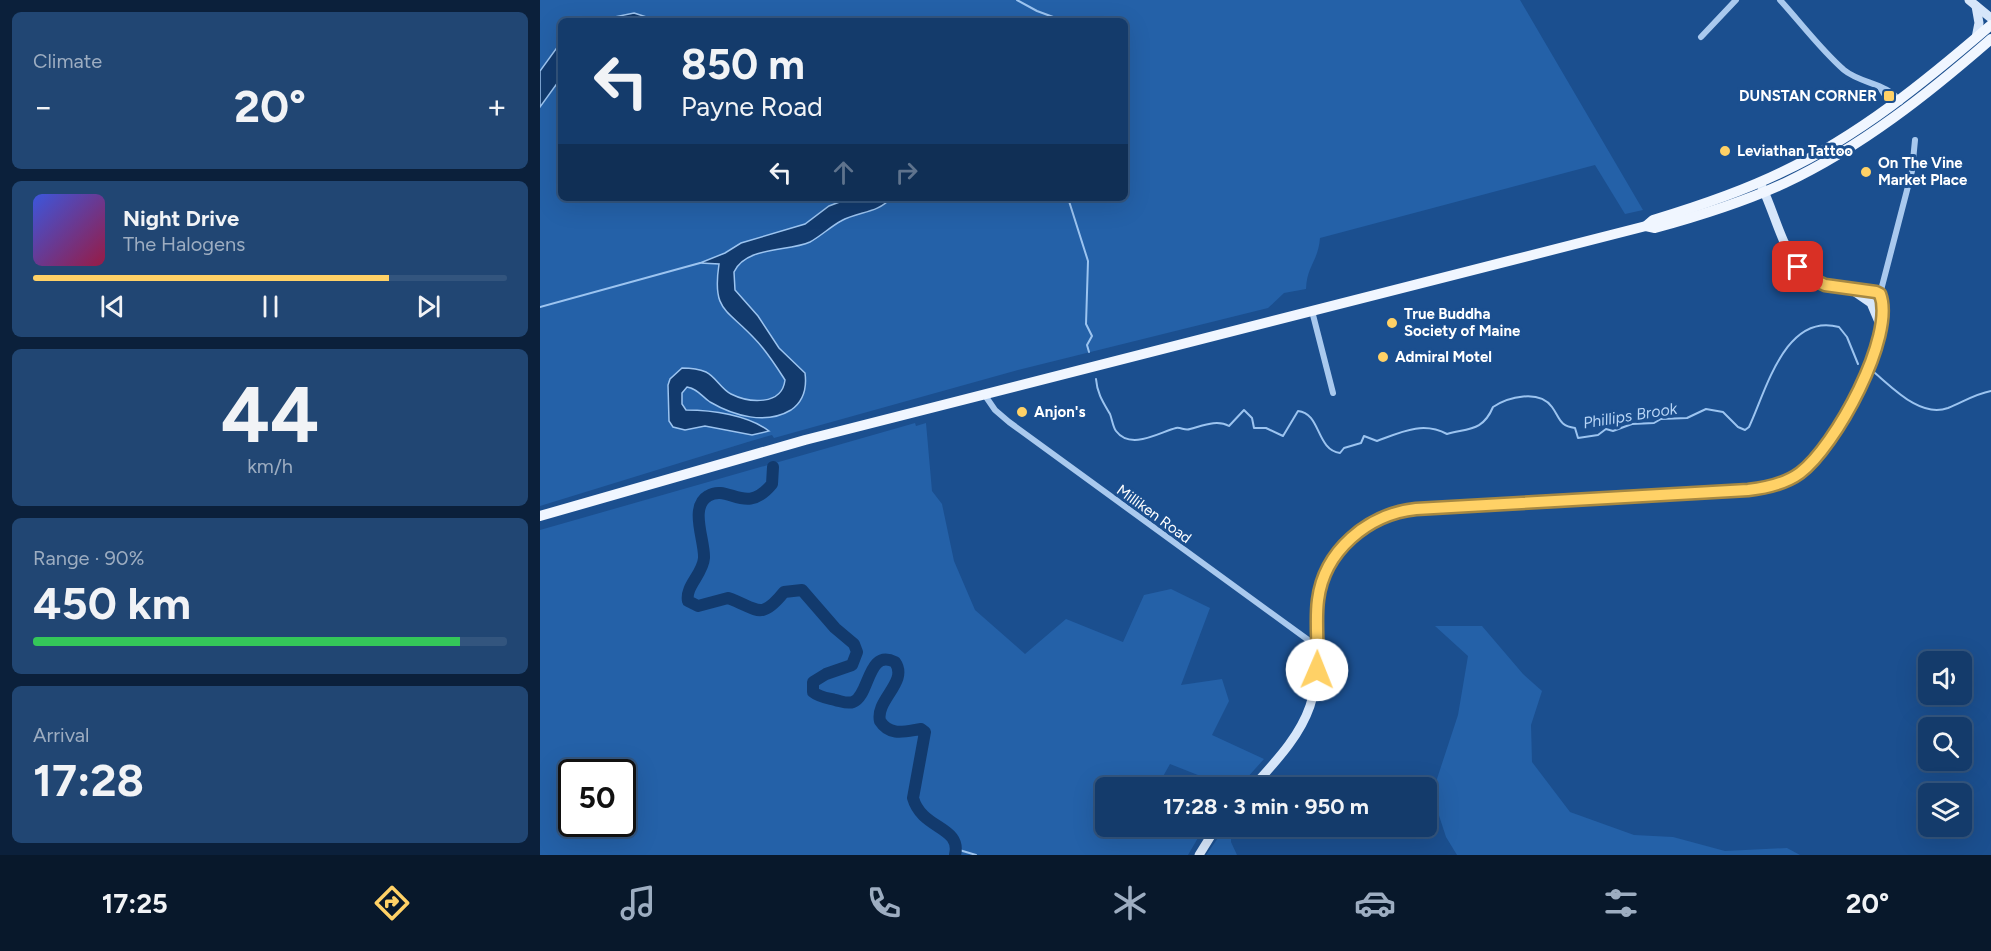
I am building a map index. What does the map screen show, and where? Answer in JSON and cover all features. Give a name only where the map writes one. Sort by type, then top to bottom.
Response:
[{"type":"main road","points":[[1974,2],[1991,11]]},
{"type":"main road","points":[[1974,2],[1991,18]]},
{"type":"main road","points":[[1974,2],[1979,20],[1976,38]]},
{"type":"main road","points":[[1898,107],[1991,24]]},
{"type":"main road","points":[[540,516],[702,467],[1312,310],[1647,226],[1655,228],[1698,216],[1842,152],[1898,107],[1991,39]]},
{"type":"main road","points":[[1261,777],[1290,743],[1306,715],[1316,680],[1318,599],[1329,567],[1353,536],[1384,516],[1424,508],[1748,490],[1791,478],[1820,453],[1845,416],[1869,365],[1880,326],[1880,294],[1821,284],[1800,270],[1762,187]]},
{"type":"main road","points":[[1850,290],[1868,300],[1880,326]]},
{"type":"main road","points":[[1199,855],[1210,837]]},
{"type":"street","points":[[1701,37],[1736,0]]},
{"type":"street","points":[[1780,0],[1841,68],[1895,94],[1898,107]]},
{"type":"street","points":[[1880,294],[1911,171],[1915,141]]},
{"type":"street","points":[[1312,310],[1333,393]]},
{"type":"street","name":"Milliken Road","points":[[984,394],[995,410],[1009,422],[1252,600],[1311,642],[1318,644]]},
{"type":"shaded area","points":[[540,0],[1520,0],[1643,210],[1625,214],[1595,165],[1320,238],[1317,253],[1308,274],[1306,289],[1284,293],[1268,308],[1018,370],[774,438],[772,435],[540,506]]},
{"type":"shaded area","points":[[634,13],[650,18],[610,18]]},
{"type":"shaded area","points":[[558,46],[558,82],[540,107],[540,71]]},
{"type":"shaded area","points":[[842,201],[888,201],[874,210],[841,221],[810,242],[748,258],[734,272],[735,290],[758,316],[779,348],[805,373],[805,389],[799,403],[781,415],[750,417],[719,407],[697,391],[687,387],[682,393],[682,404],[686,410],[729,414],[751,421],[769,431],[752,435],[705,426],[685,430],[673,427],[669,421],[668,385],[670,379],[682,368],[706,372],[731,394],[755,400],[764,400],[778,394],[785,380],[763,348],[723,307],[718,291],[719,264],[700,263],[725,253],[741,243],[805,224],[829,206]]},
{"type":"shaded area","points":[[915,423],[916,426],[926,423],[932,491],[942,504],[954,561],[975,610],[1025,654],[1066,619],[1123,642],[1144,595],[1171,589],[1210,608],[1181,685],[1222,679],[1229,701],[1212,735],[1264,759],[1248,777],[1203,777],[1170,764],[1163,777],[1095,777],[1095,837],[1198,837],[1188,855],[540,855],[540,530]]},
{"type":"shaded area","points":[[1435,626],[1482,626],[1523,674],[1542,691],[1531,725],[1532,762],[1570,812],[1634,835],[1673,837],[1725,851],[1787,848],[1800,855],[1457,855],[1446,837],[1437,809],[1437,779],[1458,715],[1468,656]]},
{"type":"shaded area","points":[[1219,837],[1231,837],[1237,855],[1206,855]]},
{"type":"waterway","name":"Phillips Brook","points":[[1017,0],[1056,18]]},
{"type":"waterway","name":"Phillips Brook","points":[[1069,201],[1088,261],[1086,324],[1092,336],[1087,345],[1089,352]]},
{"type":"waterway","points":[[540,307],[700,263]]},
{"type":"waterway","name":"Phillips Brook","points":[[1096,379],[1099,393],[1115,429],[1122,437],[1129,440],[1146,438],[1176,428],[1188,429],[1215,423],[1229,426],[1244,410],[1252,418],[1254,428],[1266,428],[1283,436],[1298,411],[1311,418],[1322,439],[1332,450],[1340,453],[1344,448],[1361,443],[1364,436],[1377,441],[1412,429],[1429,428],[1447,434],[1469,429],[1480,425],[1493,407],[1499,403],[1523,396],[1532,396],[1546,401],[1560,421],[1575,428],[1578,438],[1598,435],[1606,429],[1613,431],[1632,424],[1654,423],[1661,419],[1687,418],[1706,409],[1723,412],[1738,427],[1745,430],[1749,427],[1780,358],[1791,343],[1805,331],[1820,326],[1839,327],[1847,337],[1858,364]]},
{"type":"waterway","name":"Phillips Brook","points":[[1875,373],[1899,394],[1918,406],[1928,409],[1948,408],[1991,391]]},
{"type":"waterway","points":[[773,467],[772,484],[754,498],[745,499],[716,493],[702,501],[699,525],[704,558],[701,569],[689,590],[688,601],[698,606],[728,598],[763,610],[784,592],[802,590],[835,628],[854,644],[857,652],[852,665],[826,674],[813,682],[813,692],[823,697],[846,703],[853,702],[859,698],[870,674],[879,662],[886,659],[895,662],[898,677],[882,706],[880,721],[893,731],[921,729],[925,732],[913,798],[924,816],[953,838],[956,846],[955,855]]},
{"type":"waterway","points":[[956,849],[976,855]]},
{"type":"place","name":"DUNSTAN CORNER","points":[[1889,96]]},
{"type":"place","name":"Leviathan Tattoo","points":[[1725,151]]},
{"type":"place","name":"On The Vine Market Place","points":[[1866,172]]},
{"type":"place","name":"True Buddha Society of Maine","points":[[1392,323]]},
{"type":"place","name":"Admiral Motel","points":[[1383,357]]},
{"type":"place","name":"Anjon's","points":[[1022,412]]},
{"type":"route","points":[[1317,670],[1318,599],[1326,573],[1338,553],[1353,536],[1365,526],[1390,514],[1416,509],[1748,490],[1775,485],[1802,471],[1831,438],[1858,390],[1878,337],[1882,300],[1880,294],[1876,292],[1821,284],[1808,277],[1798,267]]}]
